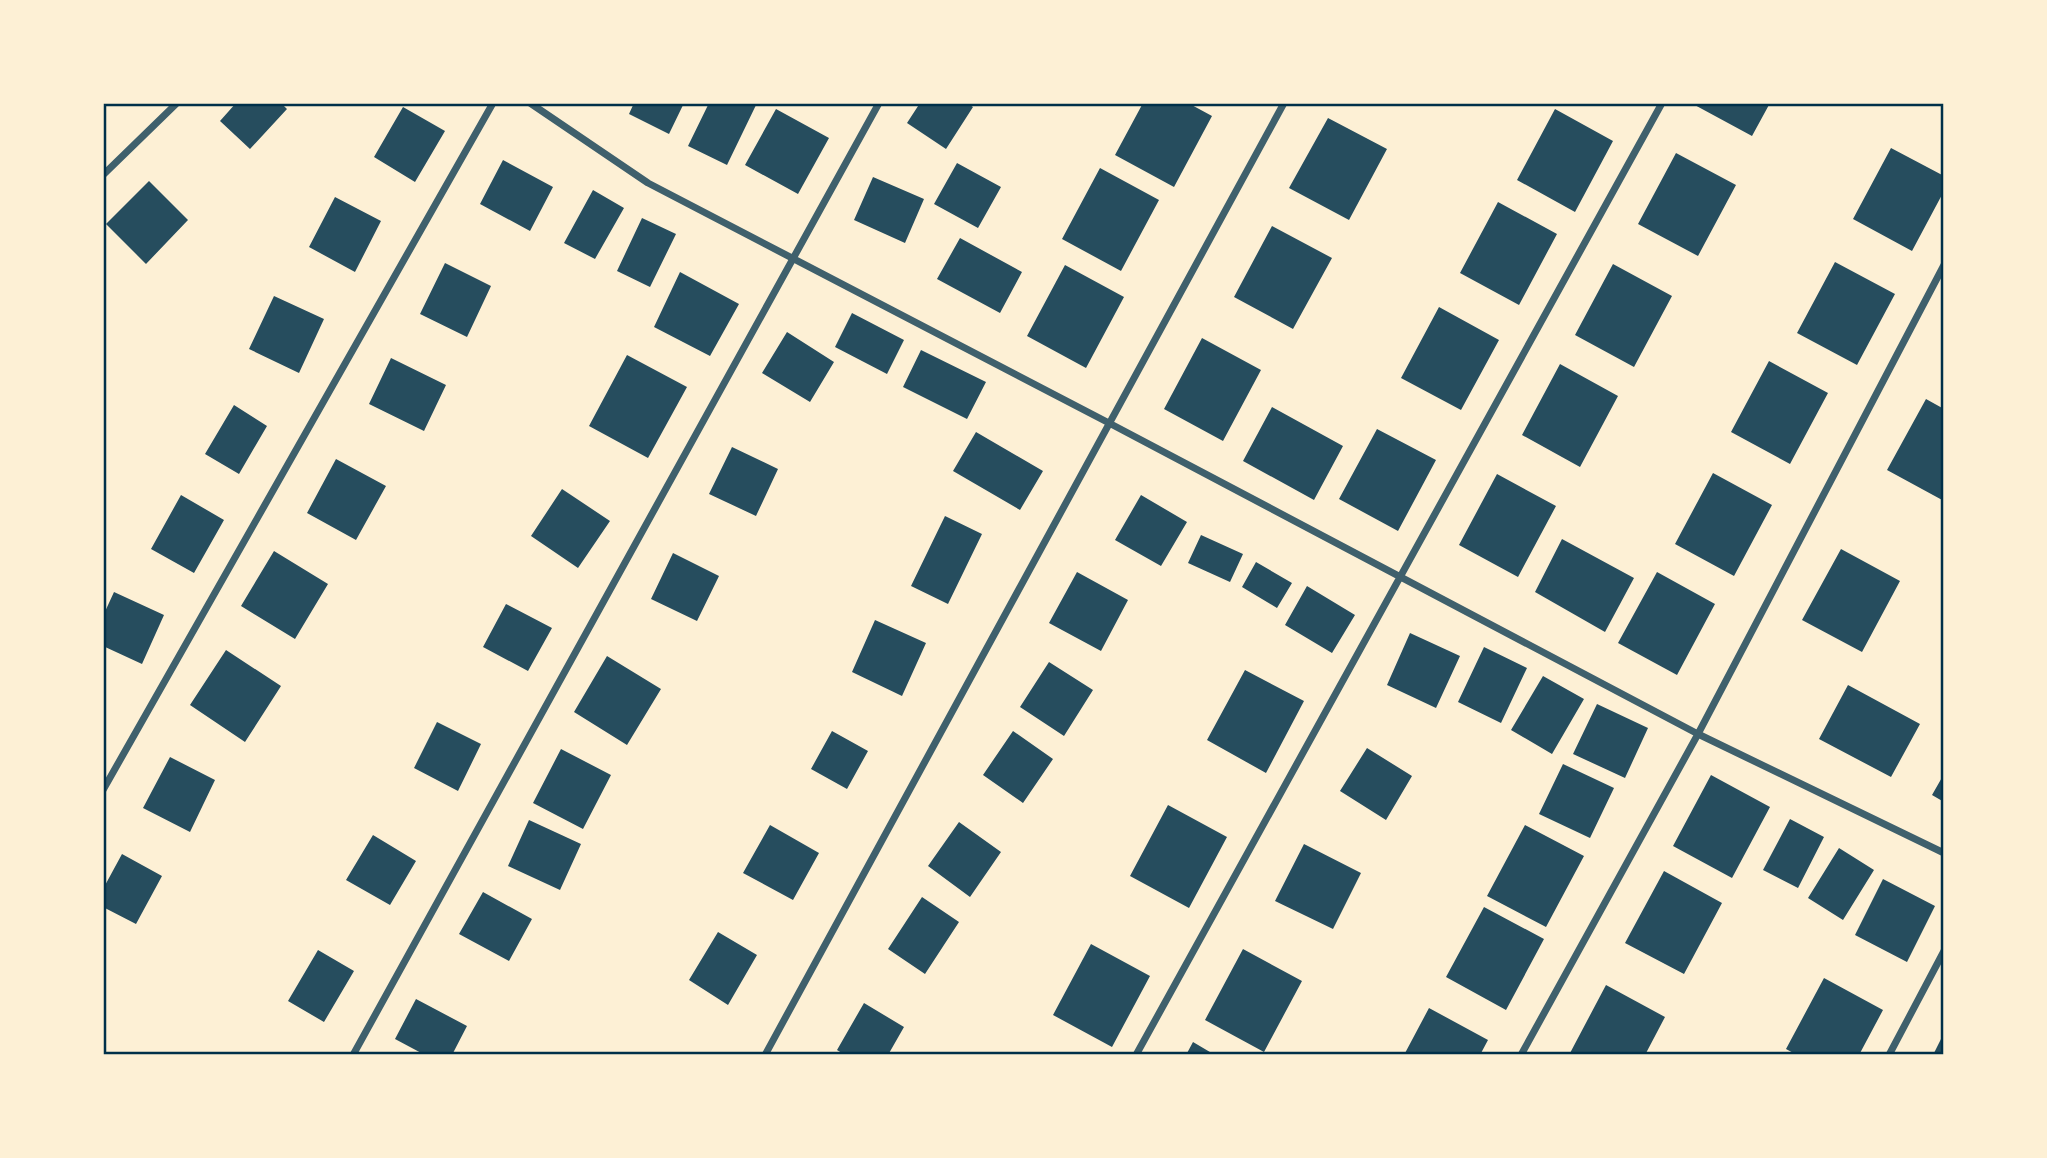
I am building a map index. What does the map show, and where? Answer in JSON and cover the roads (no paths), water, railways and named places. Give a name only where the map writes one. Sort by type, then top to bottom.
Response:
[{"type":"street","points":[[103,174],[177,103]]},
{"type":"street","points":[[103,790],[493,103]]},
{"type":"street","points":[[530,103],[648,183],[1110,423],[1698,734],[1944,853]]},
{"type":"street","points":[[353,1055],[879,103]]},
{"type":"street","points":[[765,1055],[1284,103]]},
{"type":"street","points":[[1136,1055],[1662,103]]},
{"type":"street","points":[[1521,1055],[1698,734],[1944,265]]},
{"type":"street","points":[[1889,1055],[1944,951]]}]
